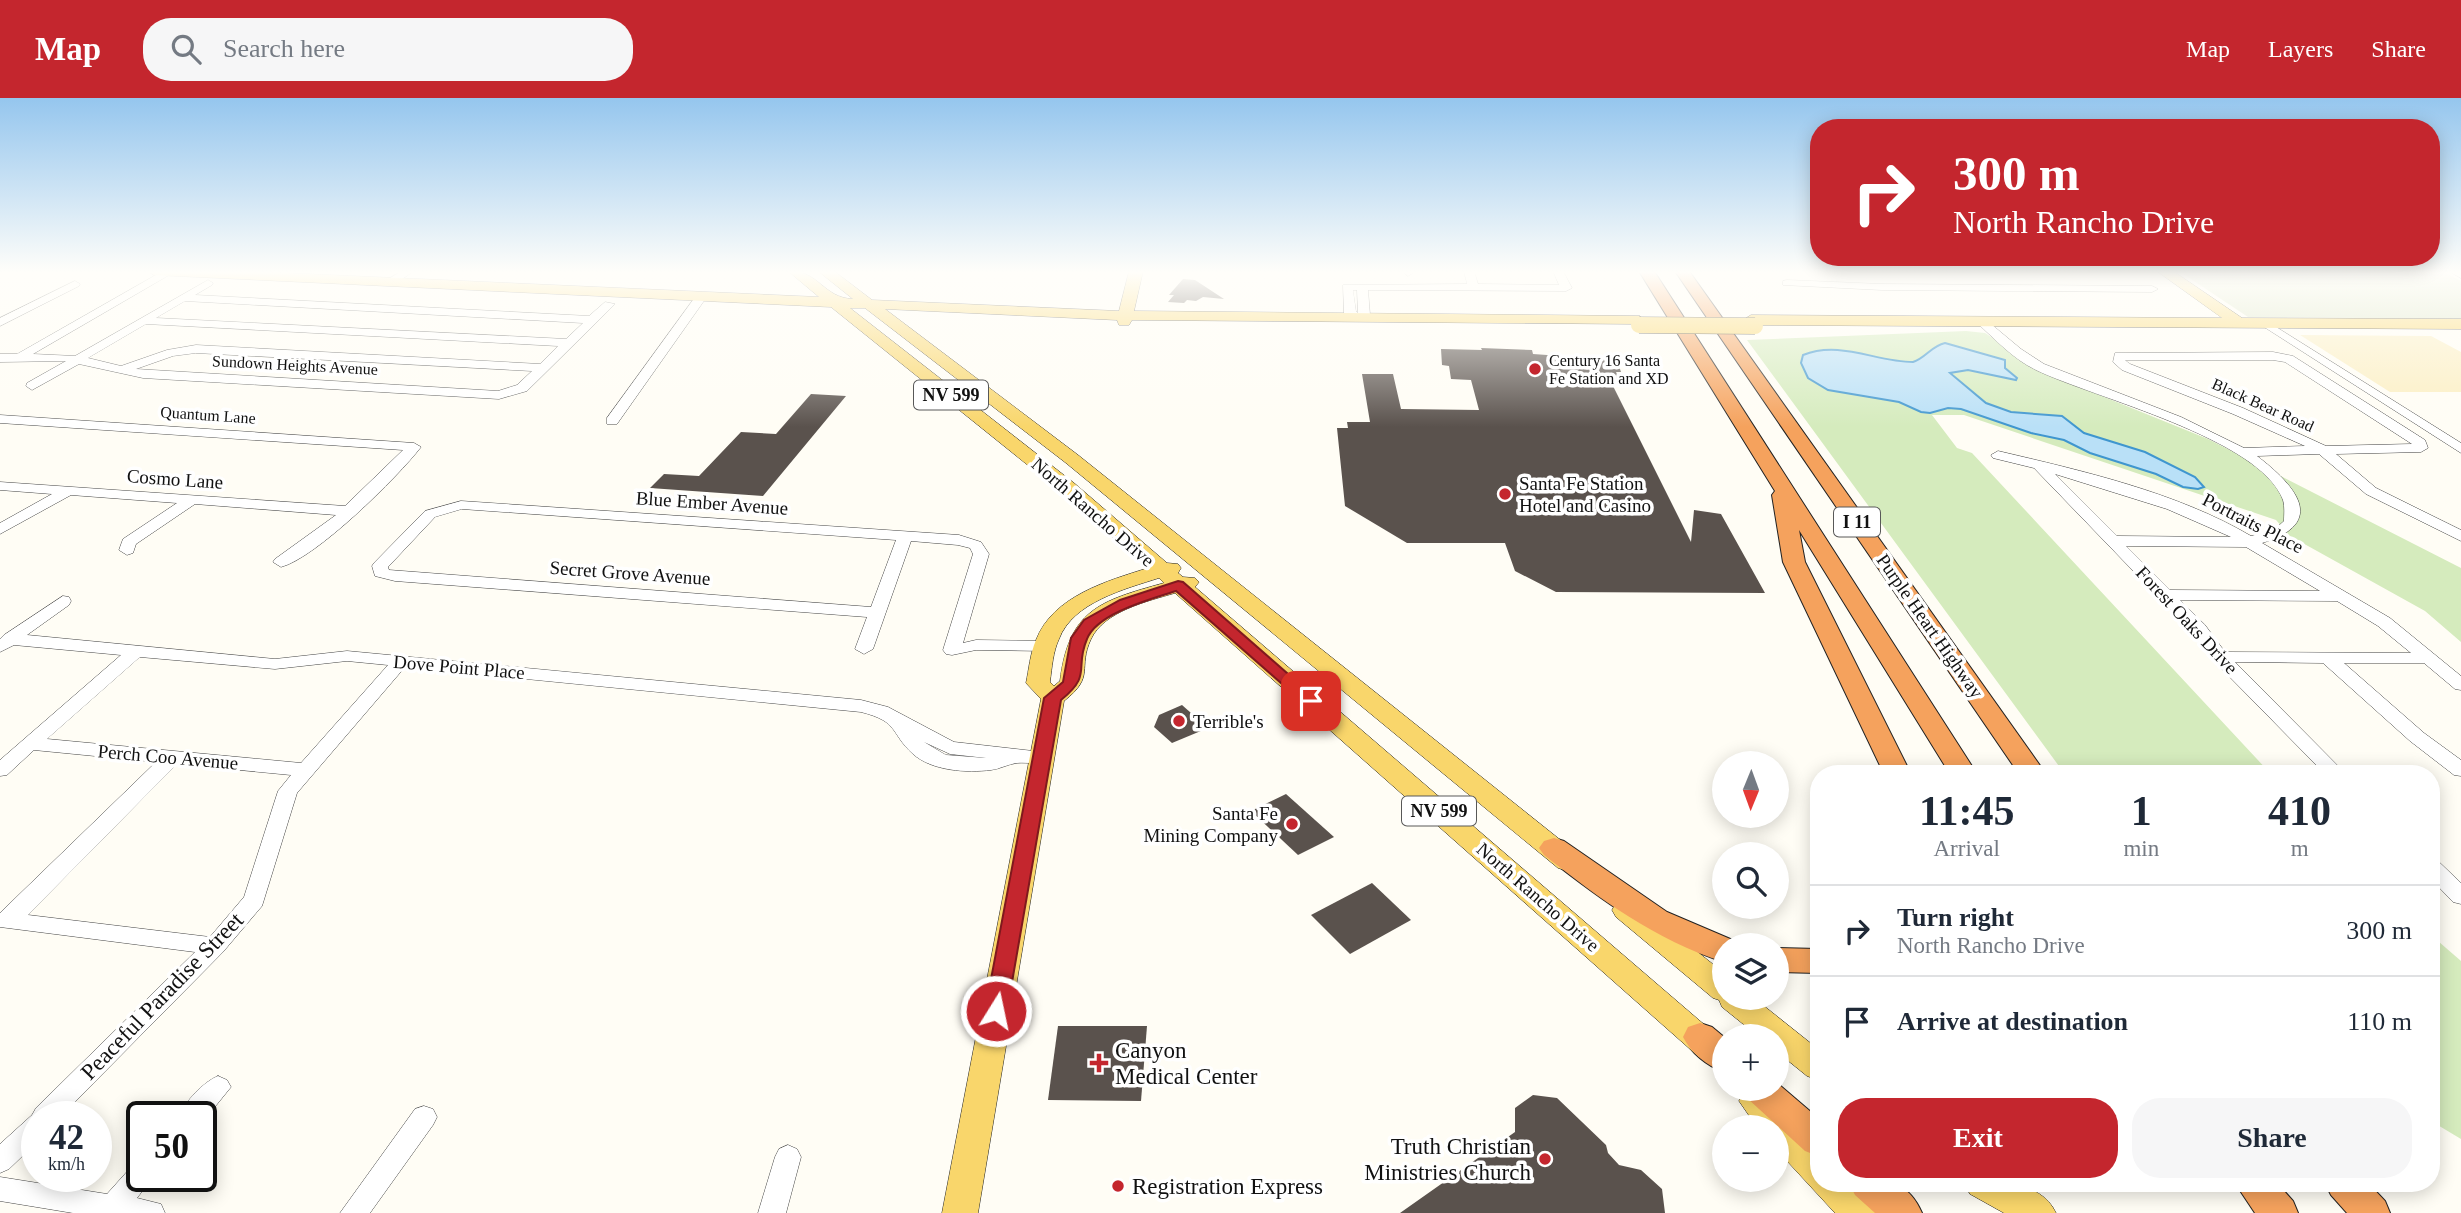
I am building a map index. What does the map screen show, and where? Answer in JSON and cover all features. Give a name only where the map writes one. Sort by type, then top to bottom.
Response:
[{"type":"highway","name":"I 11","points":[[1679,323],[1958,765]]},
{"type":"highway","name":"Purple Heart Highway","points":[[1718,323],[2027,765]]},
{"type":"highway","points":[[1780,482],[1794,562],[1894,765]]},
{"type":"highway","points":[[1554,848],[1645,915],[1695,942],[1712,947]]},
{"type":"highway","points":[[1789,960],[1810,961]]},
{"type":"highway","points":[[1774,1101],[1810,1133]]},
{"type":"highway","points":[[1878,1192],[1903,1213]]},
{"type":"highway","points":[[2262,1192],[2278,1213]]},
{"type":"highway","points":[[2352,1192],[2371,1213]]},
{"type":"main road","name":"North Rancho Drive","points":[[860,323],[1067,487],[1712,1047]]},
{"type":"main road","name":"North Rancho Drive","points":[[895,323],[998,401],[1554,848]]},
{"type":"main road","points":[[899,326],[903,323]]},
{"type":"main road","points":[[1761,323],[2244,326],[2461,324]]},
{"type":"main road","points":[[2240,323],[2244,326]]},
{"type":"main road","points":[[2269,326],[2461,330]]},
{"type":"main road","points":[[964,405],[998,401]]},
{"type":"main road","points":[[1053,698],[1038,683],[1049,634],[1063,616],[1081,603],[1123,584],[1170,578],[1206,567]]},
{"type":"main road","points":[[960,1213],[1027,758],[1053,698],[1071,684],[1079,638],[1090,624],[1170,578]]},
{"type":"main road","points":[[1554,848],[1584,876],[1712,980]]},
{"type":"main road","points":[[1748,1010],[1810,1061]]},
{"type":"main road","points":[[1756,1101],[1810,1163]]},
{"type":"main road","points":[[1838,1192],[1859,1213]]},
{"type":"main road","points":[[1999,1192],[2038,1213]]},
{"type":"street","points":[[0,367],[79,323]]},
{"type":"street","points":[[32,386],[143,323]]},
{"type":"street","points":[[185,323],[567,343]]},
{"type":"street","points":[[123,369],[196,349],[542,368],[588,323]]},
{"type":"street","points":[[612,421],[680,323]]},
{"type":"street","points":[[1993,324],[2054,364],[2204,432],[2241,452],[2265,469],[2290,499],[2291,523],[2279,533],[2249,542],[2112,541]]},
{"type":"street","points":[[2269,326],[2461,449]]},
{"type":"street","name":"Black Bear Road","points":[[2320,449],[2421,448],[2420,443],[2289,359],[2273,356],[2124,355],[2117,359],[2126,367],[2238,411],[2320,449],[2371,491],[2461,536]]},
{"type":"street","name":"Sundown Heights Avenue","points":[[0,358],[26,361],[79,360],[153,374],[499,395],[522,388],[542,368]]},
{"type":"street","name":"Quantum Lane","points":[[0,419],[414,447],[348,512]]},
{"type":"street","points":[[2241,452],[2320,449]]},
{"type":"street","name":"Portraits Place","points":[[1998,455],[2038,464],[2199,517],[2344,596],[2384,622],[2461,685]]},
{"type":"street","name":"Forest Oaks Drive","points":[[2038,464],[2199,629],[2220,657],[2328,765]]},
{"type":"street","name":"Cosmo Lane","points":[[0,486],[348,512]]},
{"type":"street","points":[[0,529],[68,491]]},
{"type":"street","points":[[127,550],[128,542],[192,500]]},
{"type":"street","name":"Blue Ember Avenue","points":[[381,573],[380,566],[384,561],[430,514],[444,508],[471,505],[959,540],[976,545],[981,555],[952,650],[972,655],[1044,651]]},
{"type":"street","points":[[281,562],[303,549],[348,512]]},
{"type":"street","points":[[864,649],[905,536]]},
{"type":"street","name":"Secret Grove Avenue","points":[[381,573],[877,613]]},
{"type":"street","points":[[2165,595],[2344,596]]},
{"type":"street","points":[[5,643],[63,601]]},
{"type":"street","name":"Dove Point Place","points":[[5,643],[136,651],[275,664],[347,656],[861,706],[881,711],[902,724],[915,744],[934,758],[968,764],[1000,765],[1027,758]]},
{"type":"street","points":[[0,770],[136,651]]},
{"type":"street","points":[[2220,657],[2426,658]]},
{"type":"street","points":[[2327,657],[2417,737],[2461,770]]},
{"type":"street","name":"Peaceful Paradise Street","points":[[60,1101],[215,946],[254,900],[288,791],[401,661]]},
{"type":"street","name":"Perch Coo Avenue","points":[[30,744],[307,769]]},
{"type":"street","points":[[5,919],[173,757]]},
{"type":"street","points":[[2440,875],[2461,895]]},
{"type":"street","points":[[5,919],[215,946]]},
{"type":"street","points":[[205,1101],[218,1087]]},
{"type":"street","points":[[354,1213],[424,1118]]},
{"type":"street","points":[[0,1161],[21,1141]]},
{"type":"street","points":[[772,1213],[788,1157]]},
{"type":"street","points":[[0,1189],[151,1213]]},
{"type":"street","points":[[112,1207],[126,1191]]},
{"type":"green space","points":[[1966,331],[1985,333],[2055,377],[2208,439],[2461,568],[2461,642],[2425,611],[2290,536],[2276,520],[1964,415],[1932,415],[1957,448],[1972,453],[2263,765],[2058,765],[1747,340]]},
{"type":"green space","points":[[2440,943],[2461,961],[2461,1139],[2440,1126]]},
{"type":"sand","points":[[2300,335],[2431,336],[2461,352],[2461,392],[2390,392]]},
{"type":"water","points":[[1945,343],[2005,360],[2005,368],[2016,380],[1968,370],[1950,373],[1986,403],[2011,412],[2062,416],[2084,433],[2145,452],[2195,477],[2204,487],[2183,487],[2156,474],[2090,453],[2064,440],[2031,433],[1961,409],[1921,412],[1899,402],[1828,390],[1808,378],[1801,363],[1803,355],[1831,350],[1913,362]]},
{"type":"building","name":"Santa Fe Station Hotel and Casino","points":[[1481,348],[1532,350],[1533,354],[1617,360],[1621,372],[1616,372],[1620,382],[1611,382],[1691,542],[1694,510],[1721,514],[1765,593],[1556,592],[1515,571],[1505,543],[1407,543],[1345,506],[1337,428],[1348,428],[1347,422],[1370,422],[1362,374],[1393,374],[1401,409],[1479,410],[1471,380],[1451,379],[1449,366],[1442,365],[1441,349],[1482,350]]},
{"type":"building","points":[[811,394],[846,396],[763,496],[650,488],[664,474],[699,476],[741,432],[776,434]]},
{"type":"building","name":"Terrible's","points":[[1182,705],[1208,728],[1172,743],[1154,727],[1159,715]]},
{"type":"building","name":"Santa Fe Mining Company","points":[[1286,794],[1334,837],[1298,855],[1251,811]]},
{"type":"building","points":[[1372,883],[1411,920],[1350,954],[1311,915]]},
{"type":"building","name":"Canyon Medical Center","points":[[1058,1026],[1147,1026],[1141,1101],[1048,1100]]},
{"type":"building","name":"Truth Christian Ministries Church","points":[[1533,1095],[1557,1098],[1606,1145],[1608,1153],[1619,1165],[1641,1170],[1662,1189],[1665,1213],[1400,1213],[1515,1132],[1515,1108]]},
{"type":"place","name":"Century 16 Santa Fe Station and XD","points":[[1535,369]]},
{"type":"place","name":"Santa Fe Station Hotel and Casino","points":[[1505,494]]},
{"type":"place","name":"Terrible's","points":[[1179,721]]},
{"type":"place","name":"Santa Fe Mining Company","points":[[1292,824]]},
{"type":"place","name":"Canyon Medical Center","points":[[1099,1063]]},
{"type":"place","name":"Truth Christian Ministries Church","points":[[1545,1159]]},
{"type":"place","name":"Registration Express","points":[[1118,1186]]},
{"type":"route","points":[[996,1011],[1053,698],[1071,684],[1079,638],[1090,624],[1104,613],[1125,603],[1178,585],[1311,701]]}]
